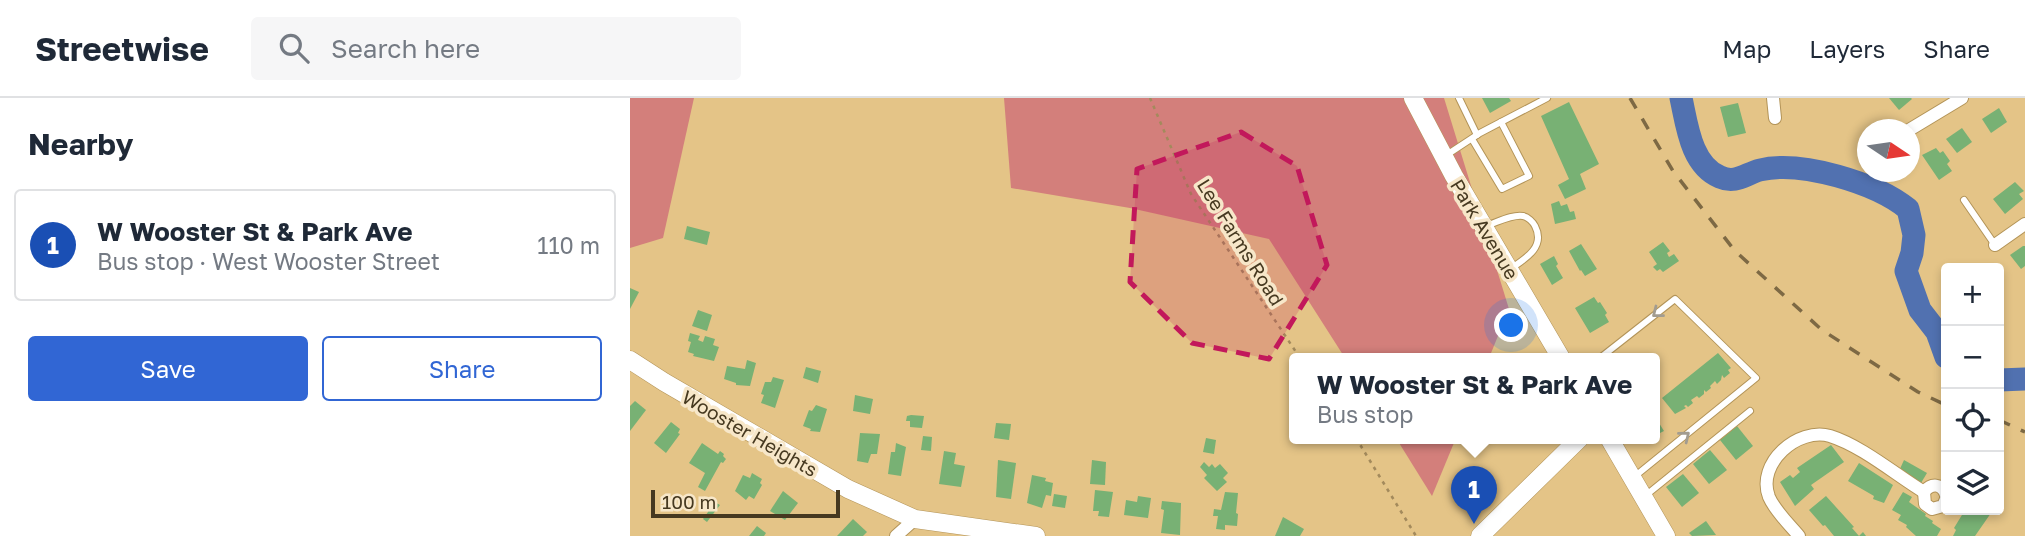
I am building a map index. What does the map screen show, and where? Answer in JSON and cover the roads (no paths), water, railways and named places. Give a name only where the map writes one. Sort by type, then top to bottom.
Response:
[{"type":"main road","name":"Park Avenue","points":[[1413,98],[1443,158],[1558,353]]},
{"type":"main road","name":"Wooster Heights","points":[[630,360],[838,483],[915,519],[1036,536]]},
{"type":"main road","points":[[1480,536],[1574,444]]},
{"type":"main road","points":[[1612,444],[1666,536]]},
{"type":"street","points":[[1773,98],[1775,118]]},
{"type":"street","points":[[1920,123],[1962,98]]},
{"type":"street","points":[[1995,245],[2025,225]]},
{"type":"street","points":[[1799,536],[1768,496],[1768,477],[1774,460],[1788,444],[1808,435],[1828,435],[1849,444],[1924,492]]},
{"type":"street","points":[[1941,487],[1928,487],[1924,492],[1925,504],[1932,509],[1941,507]]},
{"type":"street","points":[[896,536],[915,519]]},
{"type":"lane","points":[[1443,158],[1474,137],[1547,98]]},
{"type":"lane","points":[[1459,99],[1474,137],[1502,189],[1529,176],[1501,122]]},
{"type":"lane","points":[[1964,200],[1995,245]]},
{"type":"lane","points":[[1483,227],[1519,216],[1535,225],[1538,244],[1531,254],[1509,270]]},
{"type":"lane","points":[[1606,353],[1675,299],[1756,378],[1632,479]]},
{"type":"lane","points":[[1643,498],[1750,411]]},
{"type":"waterway","points":[[1681,98],[1696,154],[1710,171],[1720,177],[1736,179],[1760,170],[1777,168],[1816,171],[1858,183],[1894,199],[1908,209],[1914,235],[1906,271],[1920,310],[1937,332],[1941,343]]},
{"type":"waterway","points":[[2004,380],[2025,379]]},
{"type":"railway","points":[[1630,98],[1673,171],[1735,251],[1822,330],[1918,392],[1941,403]]},
{"type":"railway","points":[[2004,422],[2025,432]]},
{"type":"place","name":"W Wooster St & Park Ave","points":[[1474,524]]}]
